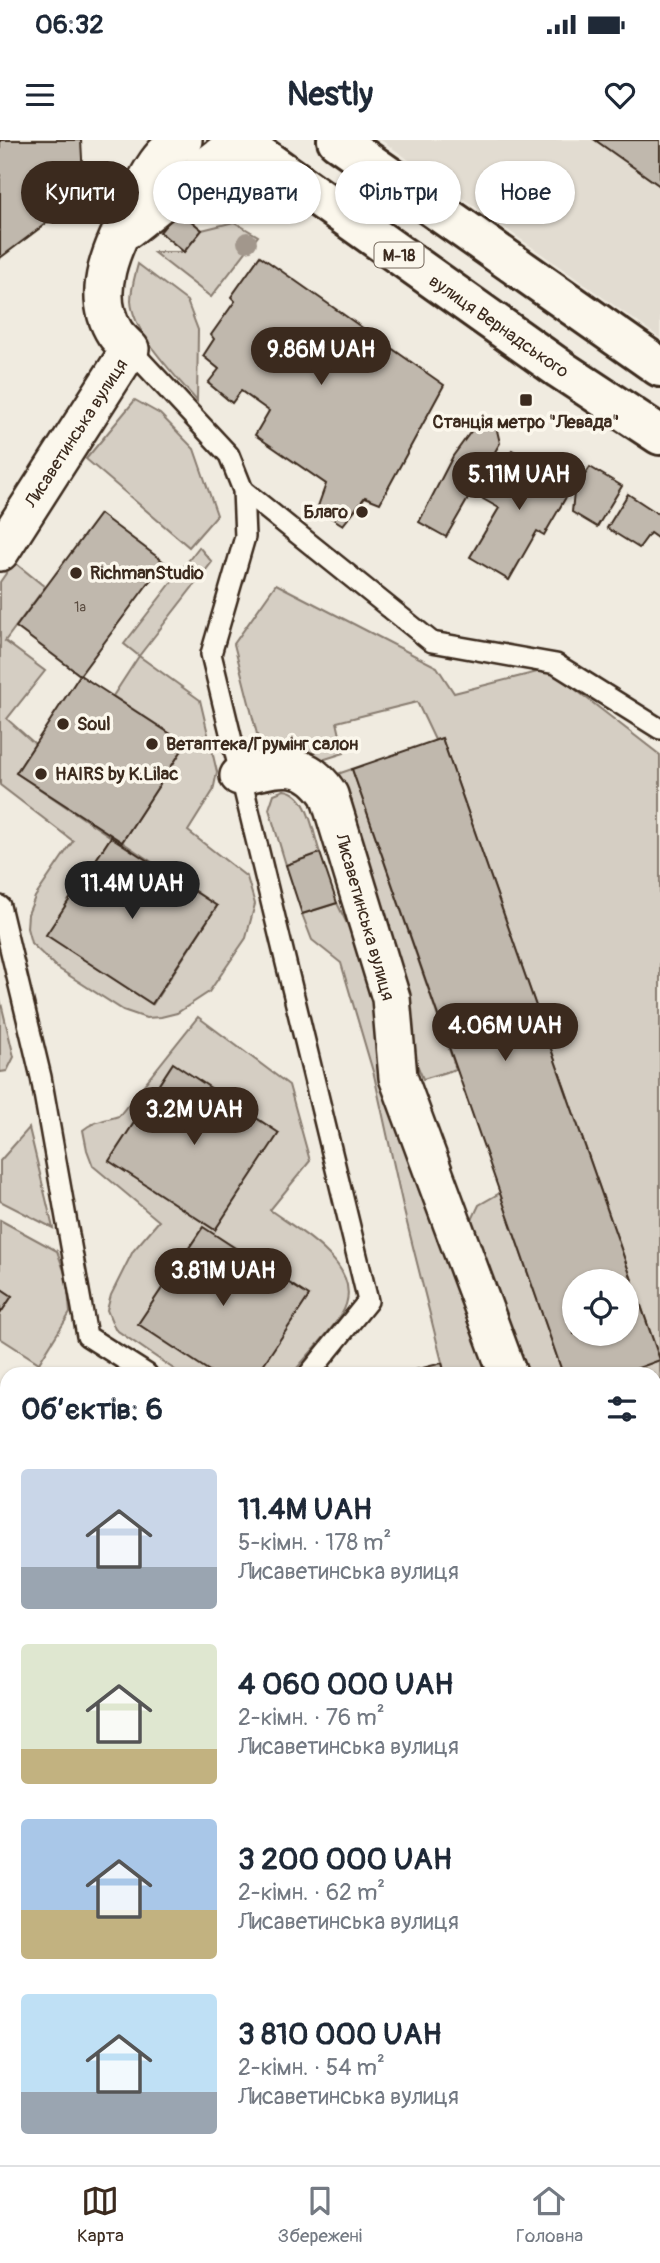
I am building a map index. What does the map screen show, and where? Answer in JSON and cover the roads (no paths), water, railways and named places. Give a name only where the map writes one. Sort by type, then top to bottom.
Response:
[{"type":"main road","name":"вулиця Вернадського","points":[[239,140],[560,369],[660,435]]},
{"type":"main road","points":[[333,142],[660,367]]},
{"type":"street","points":[[118,236],[239,140]]},
{"type":"street","points":[[130,349],[114,332],[107,311],[105,293],[108,263],[118,236],[153,168],[160,157],[177,142]]},
{"type":"street","name":"Лисаветинська вулиця","points":[[0,552],[130,349]]},
{"type":"street","name":"Лисаветинська вулиця","points":[[239,776],[279,767],[300,769],[318,778],[328,795],[391,998],[398,1077],[505,1367]]},
{"type":"lane","points":[[130,349],[229,455],[243,490],[245,537],[211,654],[368,1301],[315,1367]]},
{"type":"lane","points":[[243,490],[432,642],[556,664],[660,729]]},
{"type":"lane","points":[[0,906],[39,1066],[87,1336],[136,1367]]},
{"type":"place","name":"Станція метро \"Левада\"","points":[[526,400]]},
{"type":"place","name":"Благо","points":[[362,512]]},
{"type":"place","name":"RichmanStudio","points":[[76,573]]},
{"type":"place","name":"Soul","points":[[63,724]]},
{"type":"place","name":"Ветаптека/Грумінг салон","points":[[152,744]]},
{"type":"place","name":"HAIRS by K.Lilac","points":[[41,774]]}]
